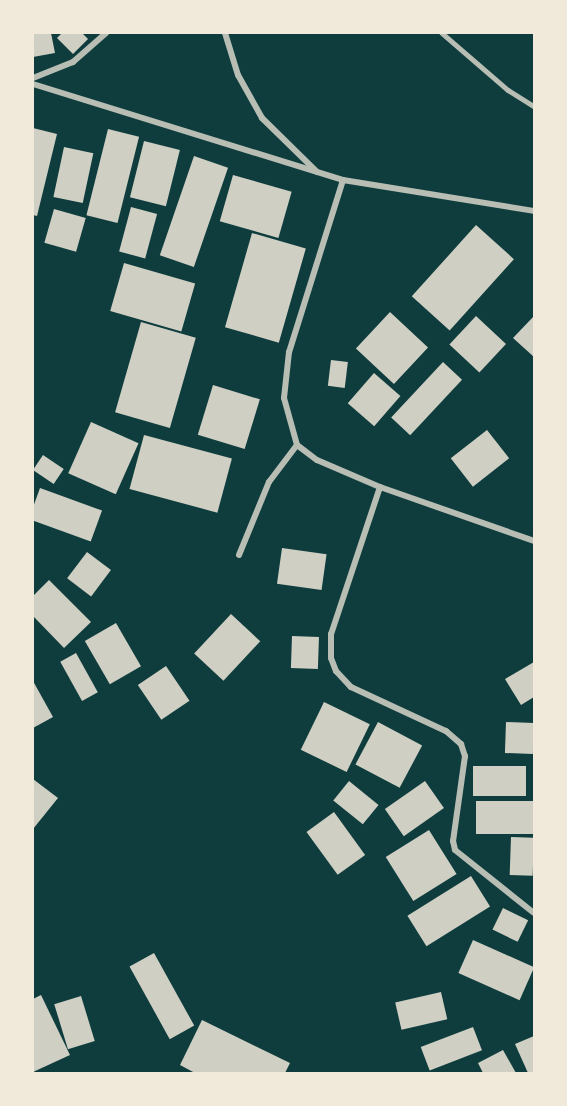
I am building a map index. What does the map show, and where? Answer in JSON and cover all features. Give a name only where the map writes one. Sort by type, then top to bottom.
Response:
[{"type":"street","points":[[33,78],[73,62],[106,33]]},
{"type":"street","points":[[225,33],[238,75],[262,118],[318,173]]},
{"type":"street","points":[[33,84],[343,180],[534,212]]},
{"type":"street","points":[[343,180],[287,361],[284,398],[297,445],[317,460],[380,487],[534,541]]},
{"type":"street","points":[[239,555],[270,482],[297,445]]},
{"type":"street","points":[[380,487],[331,634],[331,658],[336,671],[351,687],[446,731],[461,744],[465,756],[453,841],[455,850],[534,913]]},
{"type":"lane","points":[[442,33],[508,90],[534,106]]},
{"type":"building","points":[[33,33],[51,33],[55,53],[33,57]]},
{"type":"building","points":[[62,33],[82,33],[88,39],[73,54],[57,38]]},
{"type":"building","points":[[33,128],[57,134],[37,216],[33,215]]},
{"type":"building","points":[[108,129],[139,137],[118,223],[86,215]]},
{"type":"building","points":[[144,141],[180,150],[166,206],[130,197]]},
{"type":"building","points":[[64,147],[93,153],[83,203],[53,197]]},
{"type":"building","points":[[194,156],[228,168],[194,267],[160,255]]},
{"type":"building","points":[[233,175],[292,192],[278,238],[220,221]]},
{"type":"building","points":[[131,207],[157,214],[145,258],[119,251]]},
{"type":"building","points":[[54,209],[86,218],[76,252],[44,243]]},
{"type":"building","points":[[476,225],[514,259],[450,330],[412,296]]},
{"type":"building","points":[[252,233],[306,248],[279,343],[225,327]]},
{"type":"building","points":[[124,263],[195,283],[181,331],[110,311]]},
{"type":"building","points":[[390,312],[428,347],[394,384],[356,349]]},
{"type":"building","points":[[476,316],[506,344],[479,372],[449,345]]},
{"type":"building","points":[[534,316],[534,357],[513,338]]},
{"type":"building","points":[[141,322],[196,338],[170,428],[115,412]]},
{"type":"building","points":[[331,360],[348,362],[345,388],[328,386]]},
{"type":"building","points":[[443,362],[462,380],[410,435],[391,418]]},
{"type":"building","points":[[374,373],[400,396],[374,426],[348,403]]},
{"type":"building","points":[[213,385],[260,399],[245,449],[198,435]]},
{"type":"building","points":[[91,422],[139,443],[116,494],[68,473]]},
{"type":"building","points":[[487,430],[509,458],[473,487],[451,458]]},
{"type":"building","points":[[144,435],[232,459],[217,513],[130,489]]},
{"type":"building","points":[[43,455],[64,469],[54,484],[33,470]]},
{"type":"building","points":[[40,488],[102,511],[91,542],[33,521],[33,507]]},
{"type":"building","points":[[282,548],[327,554],[322,590],[277,584]]},
{"type":"building","points":[[87,552],[111,570],[91,596],[67,578]]},
{"type":"building","points":[[49,580],[91,622],[64,648],[33,616],[33,596]]},
{"type":"building","points":[[231,614],[260,641],[223,681],[194,653]]},
{"type":"building","points":[[116,623],[141,666],[110,684],[85,641]]},
{"type":"building","points":[[292,636],[319,637],[318,669],[291,668]]},
{"type":"building","points":[[76,653],[98,692],[82,701],[60,662]]},
{"type":"building","points":[[534,662],[534,697],[521,705],[505,679]]},
{"type":"building","points":[[166,666],[189,701],[161,720],[138,685]]},
{"type":"building","points":[[33,681],[53,717],[33,728]]},
{"type":"building","points":[[324,702],[370,724],[347,772],[301,750]]},
{"type":"building","points":[[378,722],[422,745],[400,788],[355,764]]},
{"type":"building","points":[[506,722],[534,723],[533,754],[505,753]]},
{"type":"building","points":[[473,766],[526,766],[526,796],[473,796]]},
{"type":"building","points":[[33,779],[58,798],[33,829]]},
{"type":"building","points":[[349,781],[379,805],[363,824],[333,800]]},
{"type":"building","points":[[425,781],[444,808],[404,836],[385,809]]},
{"type":"building","points":[[476,801],[534,801],[534,834],[476,834]]},
{"type":"building","points":[[334,812],[365,855],[338,875],[306,832]]},
{"type":"building","points":[[429,830],[457,874],[413,901],[386,857]]},
{"type":"building","points":[[511,837],[534,838],[533,876],[510,875]]},
{"type":"building","points":[[471,876],[490,907],[426,946],[407,916]]},
{"type":"building","points":[[503,908],[528,920],[518,942],[492,930]]},
{"type":"building","points":[[473,940],[534,967],[520,1000],[458,973]]},
{"type":"building","points":[[154,953],[194,1026],[170,1039],[130,967]]},
{"type":"building","points":[[441,992],[447,1019],[402,1030],[395,1003]]},
{"type":"building","points":[[41,995],[70,1055],[33,1072],[33,999]]},
{"type":"building","points":[[81,996],[95,1041],[68,1049],[54,1004]]},
{"type":"building","points":[[202,1020],[290,1063],[285,1073],[195,1073],[180,1065]]},
{"type":"building","points":[[473,1027],[482,1050],[430,1070],[421,1047]]},
{"type":"building","points":[[534,1036],[534,1073],[528,1073],[515,1044]]},
{"type":"building","points":[[503,1050],[516,1073],[483,1073],[478,1063]]}]
